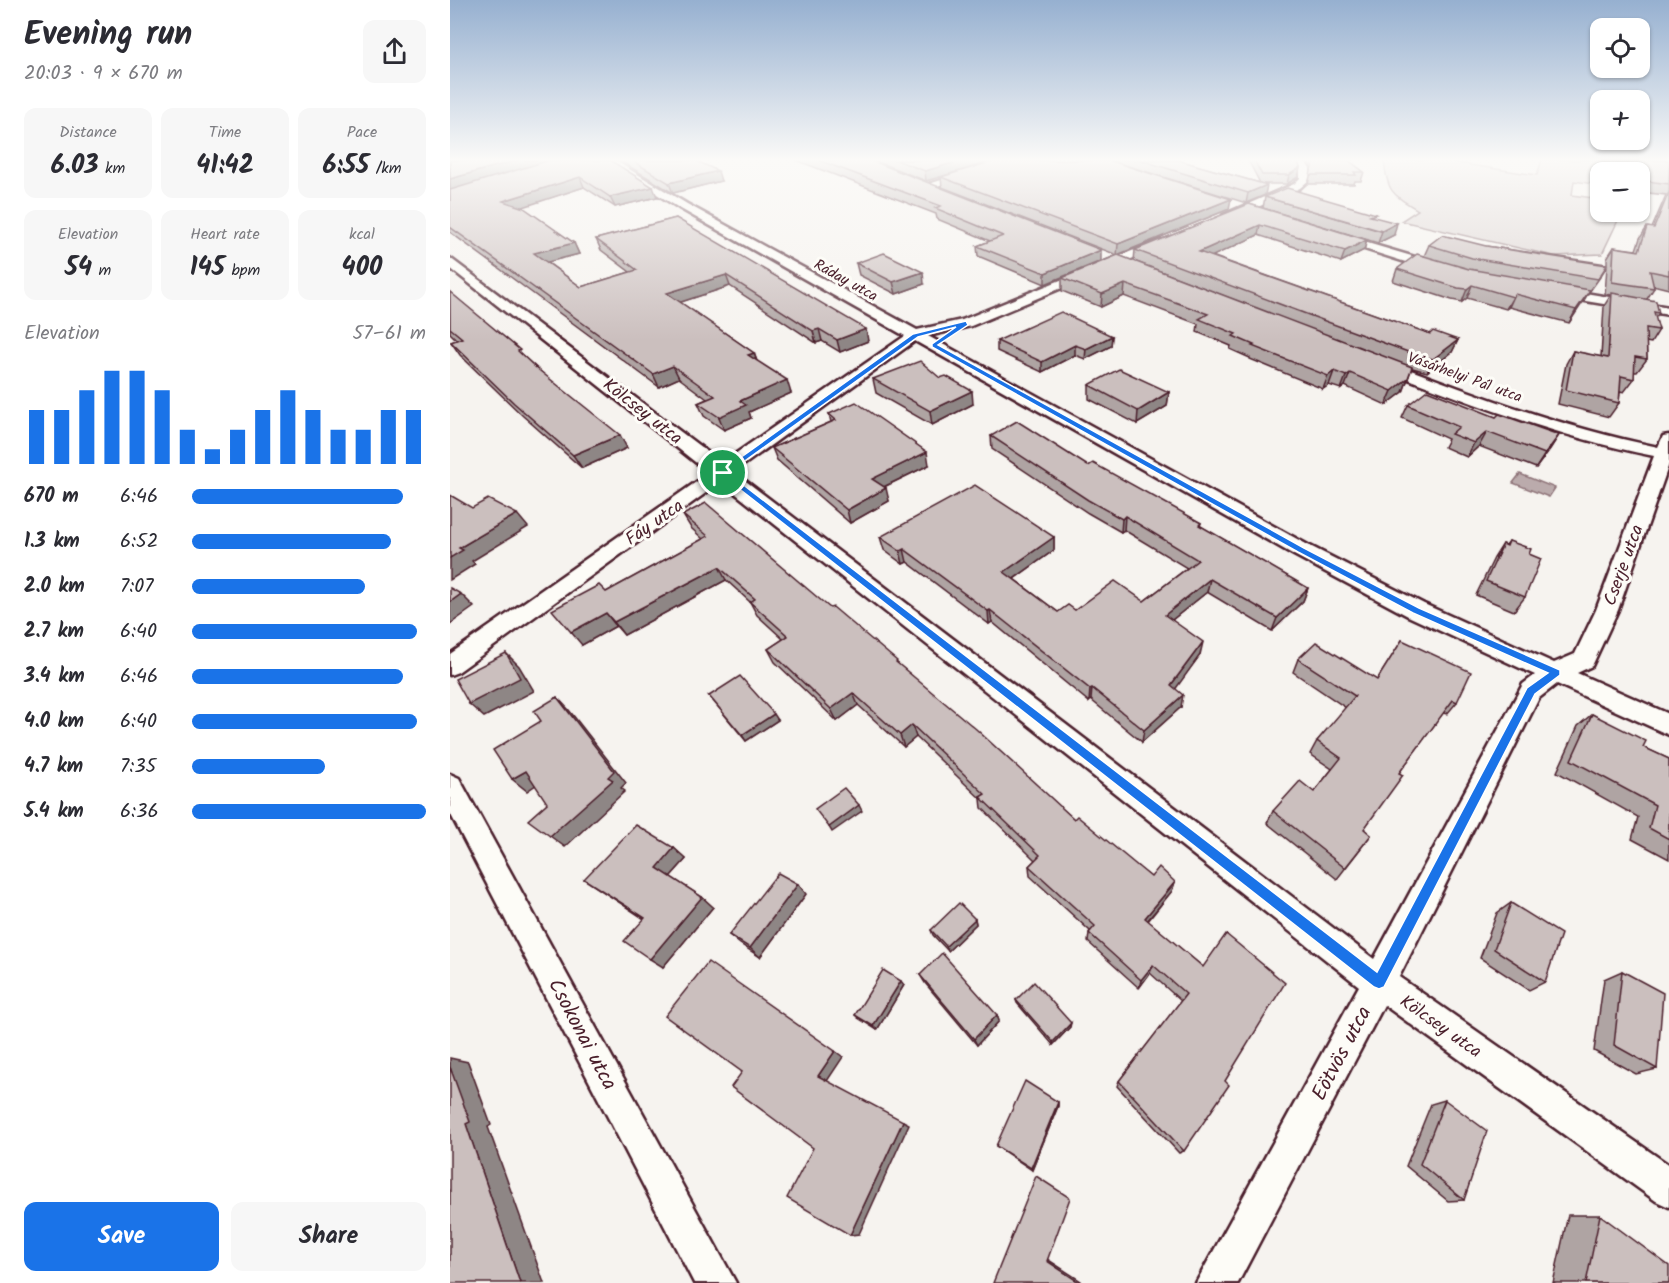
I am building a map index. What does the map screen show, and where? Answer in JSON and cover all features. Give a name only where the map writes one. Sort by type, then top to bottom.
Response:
[{"type":"street","name":"Ráday utca","points":[[712,220],[1301,550],[1416,610],[1669,725]]},
{"type":"street","points":[[1322,232],[1455,273]]},
{"type":"street","points":[[915,335],[966,323],[1170,239]]},
{"type":"street","points":[[1093,254],[1136,270]]},
{"type":"street","name":"Kölcsey utca","points":[[450,262],[1379,982],[1669,1188]]},
{"type":"street","points":[[1539,290],[1669,311]]},
{"type":"street","points":[[934,345],[966,323]]},
{"type":"street","name":"Fáy utca","points":[[450,666],[915,335]]},
{"type":"street","name":"Vásárhelyi Pál utca","points":[[1365,358],[1496,408],[1629,446],[1668,449]]},
{"type":"street","name":"Cserje utca","points":[[1556,672],[1584,660],[1607,610],[1668,449]]},
{"type":"street","name":"Eötvös utca","points":[[1216,1283],[1379,982],[1531,691],[1556,672]]},
{"type":"street","name":"Csokonai utca","points":[[450,786],[716,1283]]},
{"type":"shaded area","points":[[1590,220],[1590,222],[1617,222],[1602,254],[1554,256],[1401,221]]},
{"type":"shaded area","points":[[1520,474],[1555,488],[1549,497],[1513,483]]},
{"type":"building","points":[[450,220],[541,220],[574,243],[534,253],[581,287],[637,270],[596,239],[669,220],[679,220],[866,329],[837,340],[819,329],[813,331],[726,275],[667,293],[754,353],[748,355],[787,380],[740,401],[746,405],[719,417],[698,403],[715,396],[673,366],[653,374],[450,227]]},
{"type":"building","points":[[964,220],[1024,220],[1101,250],[1045,273],[977,246],[1003,236]]},
{"type":"building","points":[[1054,220],[1179,220],[1118,244]]},
{"type":"building","points":[[1210,220],[1301,220],[1367,240],[1345,251],[1260,225],[1199,252],[1430,334],[1433,331],[1458,340],[1433,359],[1416,355],[1135,250]]},
{"type":"building","points":[[1344,220],[1385,220],[1397,223],[1382,231]]},
{"type":"building","points":[[1657,220],[1669,220],[1669,275],[1650,271],[1654,288],[1612,282],[1614,247],[1639,251],[1647,227],[1654,228]]},
{"type":"building","points":[[1442,235],[1486,246],[1607,265],[1598,279],[1472,258],[1429,245]]},
{"type":"building","points":[[884,253],[923,272],[893,282],[856,263]]},
{"type":"building","points":[[1417,254],[1469,269],[1590,290],[1576,310],[1515,294],[1513,297],[1472,285],[1467,289],[1458,288],[1397,269]]},
{"type":"building","points":[[1118,255],[1412,367],[1408,378],[1392,391],[1350,373],[1346,376],[1334,371],[1328,376],[1252,346],[1254,345],[1233,336],[1236,334],[1199,319],[1208,314],[1125,284],[1102,294],[1062,278]]},
{"type":"building","points":[[450,292],[520,350],[518,351],[535,367],[620,435],[573,455],[514,403],[451,342],[462,338],[450,328]]},
{"type":"building","points":[[1612,293],[1656,301],[1659,313],[1654,312],[1659,330],[1646,328],[1647,359],[1635,357],[1634,379],[1621,376],[1619,403],[1566,390],[1573,351],[1608,358]]},
{"type":"building","points":[[1061,312],[1112,336],[1086,349],[1075,345],[1042,362],[997,341]]},
{"type":"building","points":[[920,361],[940,378],[946,376],[972,391],[930,411],[873,379]]},
{"type":"building","points":[[1119,369],[1169,392],[1138,411],[1089,385]]},
{"type":"building","points":[[1427,390],[1496,417],[1499,414],[1559,435],[1545,454],[1487,432],[1474,443],[1451,434],[1459,427],[1408,405]]},
{"type":"building","points":[[856,402],[927,452],[872,479],[886,488],[847,510],[772,448],[836,420],[829,414]]},
{"type":"building","points":[[1017,421],[1088,466],[1093,463],[1187,515],[1201,523],[1199,525],[1308,588],[1277,618],[1210,579],[1165,615],[1203,642],[1171,685],[1183,695],[1144,730],[990,610],[988,611],[904,549],[900,551],[880,537],[975,485],[1054,537],[1004,572],[1058,612],[1068,605],[1075,610],[1115,581],[1144,601],[1198,560],[1125,516],[1122,519],[1088,500],[991,436]]},
{"type":"building","points":[[450,495],[472,508],[488,499],[517,514],[459,548],[463,550],[450,558]]},
{"type":"building","points":[[706,503],[830,608],[833,607],[897,661],[976,729],[1074,819],[1077,816],[1151,877],[1159,867],[1175,882],[1145,918],[1203,967],[1226,934],[1285,983],[1225,1081],[1229,1085],[1184,1151],[1119,1081],[1186,994],[1153,965],[1141,980],[1089,933],[1095,926],[1029,866],[1040,855],[980,797],[985,794],[912,725],[900,735],[853,693],[831,709],[768,649],[788,636],[750,602],[755,599],[719,567],[614,622],[606,613],[571,632],[552,610],[599,585],[606,592],[708,536],[683,515]]},
{"type":"building","points":[[1509,541],[1531,549],[1529,554],[1541,559],[1525,597],[1486,581],[1503,544],[1507,546]]},
{"type":"building","points":[[450,588],[461,594],[450,602]]},
{"type":"building","points":[[1402,640],[1471,672],[1457,702],[1453,700],[1399,773],[1403,775],[1364,829],[1371,835],[1345,868],[1273,811],[1300,781],[1314,792],[1341,758],[1317,741],[1355,696],[1298,659],[1316,642],[1377,680]]},
{"type":"building","points":[[506,653],[520,678],[469,704],[455,679]]},
{"type":"building","points":[[740,676],[774,714],[742,735],[709,696]]},
{"type":"building","points":[[557,697],[614,771],[608,777],[613,780],[550,836],[528,820],[547,803],[526,771],[512,779],[493,750],[541,721],[534,711]]},
{"type":"building","points":[[1592,714],[1646,741],[1643,747],[1669,759],[1669,839],[1649,828],[1655,805],[1571,760]]},
{"type":"building","points":[[844,788],[859,805],[829,827],[815,809]]},
{"type":"building","points":[[636,825],[674,848],[657,868],[702,897],[650,959],[624,941],[645,918],[584,879]]},
{"type":"building","points":[[778,873],[798,884],[750,948],[729,935]]},
{"type":"building","points":[[959,903],[975,919],[946,946],[931,930]]},
{"type":"building","points":[[1511,903],[1561,934],[1545,982],[1494,949]]},
{"type":"building","points":[[942,953],[997,1015],[974,1039],[920,975]]},
{"type":"building","points":[[708,962],[835,1051],[818,1076],[903,1121],[850,1235],[787,1198],[813,1148],[731,1087],[742,1072],[665,1016]]},
{"type":"building","points":[[883,970],[901,981],[873,1026],[855,1015]]},
{"type":"building","points":[[1622,971],[1663,993],[1657,1069],[1614,1045]]},
{"type":"building","points":[[1034,982],[1071,1023],[1053,1042],[1016,1000]]},
{"type":"building","points":[[450,1067],[470,1122],[466,1124],[520,1283],[450,1283]]},
{"type":"building","points":[[1025,1081],[1058,1102],[1031,1168],[996,1146]]},
{"type":"building","points":[[1445,1100],[1487,1131],[1464,1200],[1420,1164]]},
{"type":"building","points":[[1036,1176],[1070,1198],[1047,1261],[1080,1283],[993,1283]]},
{"type":"building","points":[[1600,1215],[1669,1266],[1669,1283],[1586,1283]]},
{"type":"route","points":[[966,323],[934,345],[1301,550],[1416,610],[1556,672],[1531,691],[1379,982],[723,473],[915,335],[966,323]]}]
